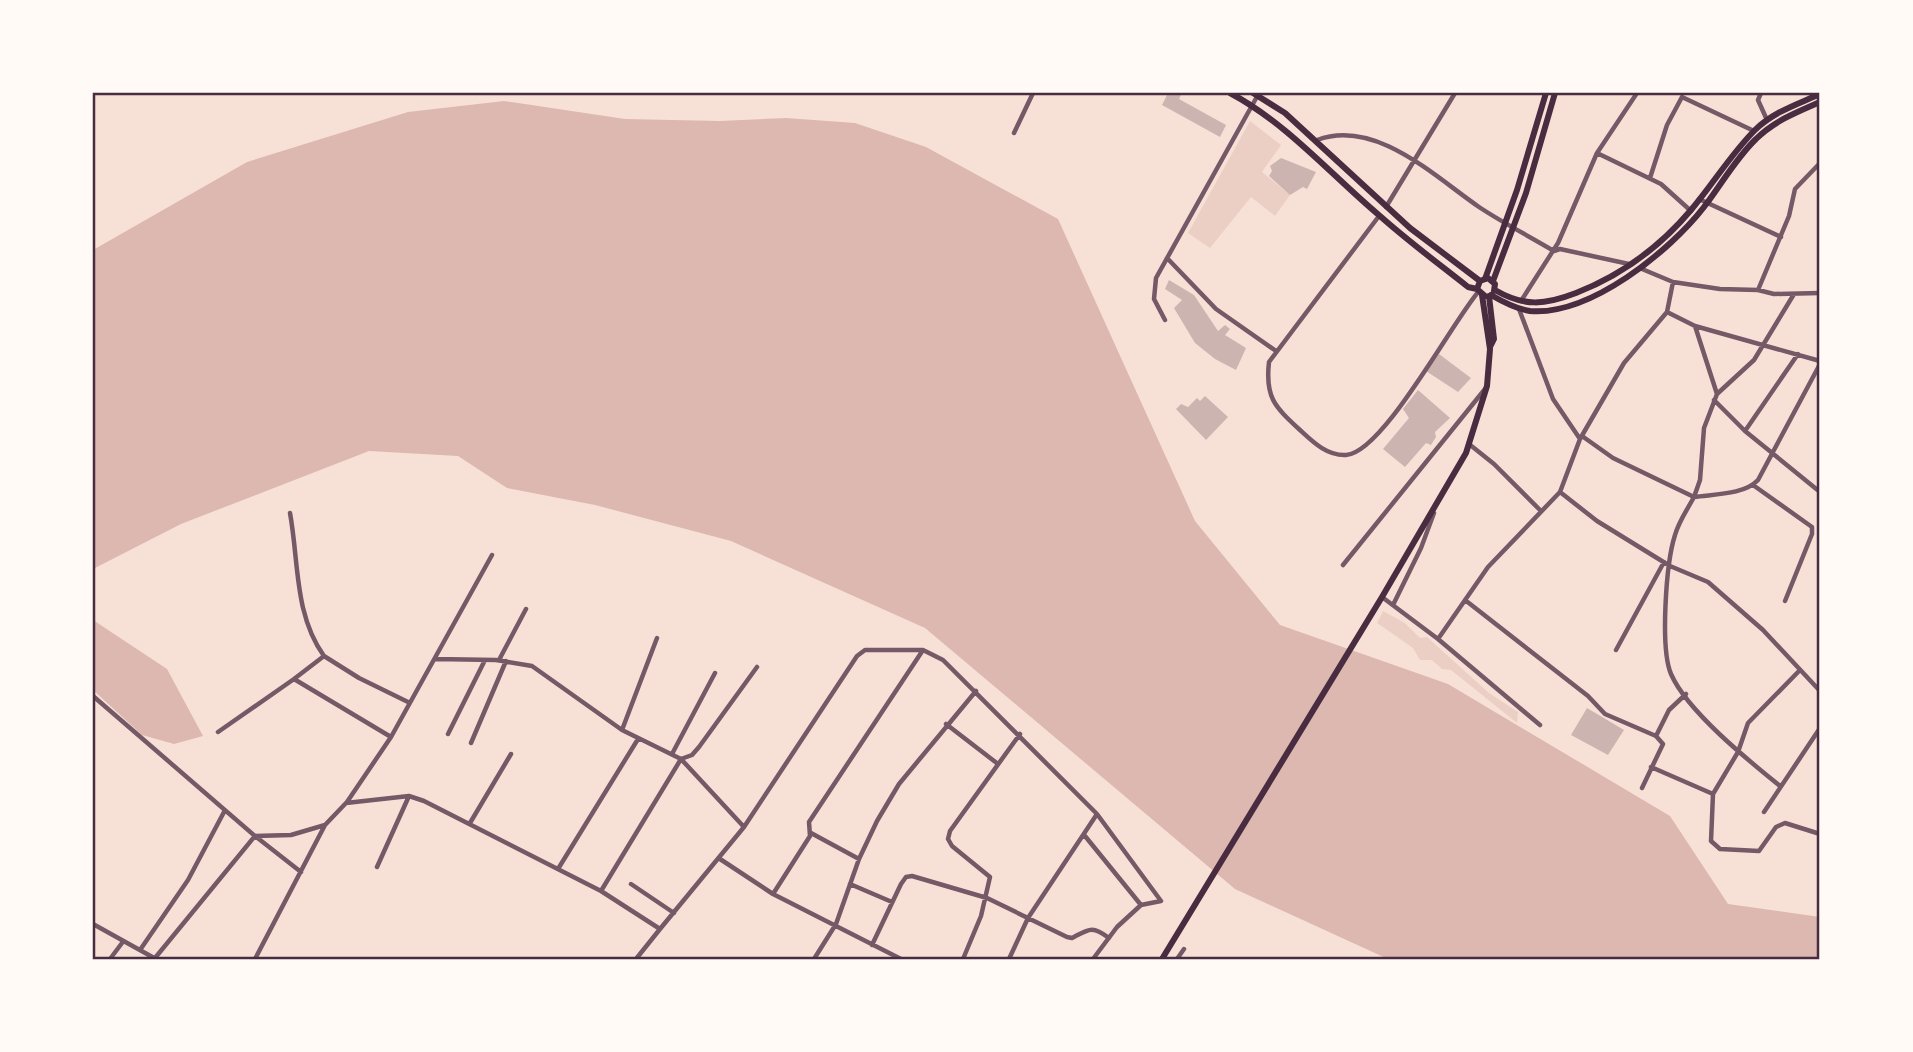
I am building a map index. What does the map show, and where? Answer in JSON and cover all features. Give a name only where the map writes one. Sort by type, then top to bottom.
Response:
[{"type":"main road","points":[[1230,93],[1252,104],[1323,162],[1379,216],[1468,287],[1520,305],[1546,310],[1572,303],[1642,269],[1662,252],[1707,203],[1755,139],[1777,121],[1820,102]]},
{"type":"main road","points":[[1162,959],[1382,597],[1469,444],[1487,386],[1490,349],[1483,280],[1517,190],[1546,93]]},
{"type":"main road","points":[[1485,292],[1493,281],[1514,226],[1555,93]]},
{"type":"main road","points":[[1256,94],[1317,140],[1386,207],[1483,280],[1493,281]]},
{"type":"main road","points":[[1520,305],[1548,303],[1591,287],[1634,265],[1690,211],[1754,131],[1766,120],[1820,94]]},
{"type":"street","points":[[1014,133],[1033,93]]},
{"type":"street","points":[[1386,207],[1455,93]]},
{"type":"street","points":[[1637,93],[1597,153],[1554,251],[1520,305],[1553,399],[1581,438],[1613,458],[1694,497],[1730,492],[1754,485],[1820,362],[1695,327],[1667,313]]},
{"type":"street","points":[[1761,93],[1758,100],[1766,120]]},
{"type":"street","points":[[1165,320],[1154,299],[1153,289],[1256,94]]},
{"type":"street","points":[[1650,178],[1667,125],[1682,97],[1754,131]]},
{"type":"street","points":[[1317,140],[1333,134],[1353,135],[1415,159],[1480,208],[1554,251]]},
{"type":"street","points":[[1597,153],[1650,178],[1690,211]]},
{"type":"street","points":[[1758,290],[1781,237],[1795,189],[1820,163]]},
{"type":"street","points":[[1699,199],[1781,237]]},
{"type":"street","points":[[1379,216],[1269,362],[1266,387],[1273,399],[1322,448],[1334,454],[1349,455],[1363,449],[1382,430],[1485,292]]},
{"type":"street","points":[[1554,251],[1560,249],[1634,265]]},
{"type":"street","points":[[1167,258],[1216,309],[1276,351]]},
{"type":"street","points":[[1642,269],[1673,282],[1720,289],[1820,293]]},
{"type":"street","points":[[1438,639],[1488,567],[1560,492],[1581,438],[1624,363],[1667,313],[1673,282]]},
{"type":"street","points":[[1780,786],[1738,752],[1672,676],[1668,660],[1666,595],[1679,523],[1700,480],[1704,428],[1714,400],[1717,394],[1747,368],[1794,294]]},
{"type":"street","points":[[1695,327],[1717,394]]},
{"type":"street","points":[[1745,431],[1798,354]]},
{"type":"street","points":[[1343,565],[1487,386]]},
{"type":"street","points":[[1714,400],[1745,431],[1772,450],[1820,492]]},
{"type":"street","points":[[1469,444],[1494,464],[1541,511]]},
{"type":"street","points":[[1754,485],[1812,527],[1812,534],[1785,601]]},
{"type":"street","points":[[1560,492],[1597,521],[1670,566],[1701,578],[1713,586],[1763,630],[1820,691]]},
{"type":"street","points":[[1393,605],[1421,548],[1437,503]]},
{"type":"street","points":[[290,513],[300,604],[312,639],[324,656],[359,678],[408,702]]},
{"type":"street","points":[[255,959],[326,825],[346,803],[391,737],[408,702],[435,659],[492,555]]},
{"type":"street","points":[[1616,650],[1664,562]]},
{"type":"street","points":[[1382,597],[1438,639],[1540,725]]},
{"type":"street","points":[[1465,600],[1588,696],[1599,709],[1656,736],[1662,744],[1642,788]]},
{"type":"street","points":[[471,743],[526,609]]},
{"type":"street","points":[[622,730],[657,638]]},
{"type":"street","points":[[636,959],[744,827],[857,656],[872,648],[923,650],[943,660],[1020,734],[1097,814],[1161,901],[1141,905],[1093,959]]},
{"type":"street","points":[[773,894],[811,833],[809,822],[923,650]]},
{"type":"street","points":[[218,732],[324,656]]},
{"type":"street","points":[[435,659],[503,661],[532,666],[622,730],[681,759],[744,827]]},
{"type":"street","points":[[448,734],[485,660]]},
{"type":"street","points":[[601,891],[681,759],[692,755],[699,747],[757,667]]},
{"type":"street","points":[[1800,670],[1752,716],[1738,752],[1713,794],[1711,841],[1720,849],[1759,850],[1776,827],[1785,822],[1820,834]]},
{"type":"street","points":[[672,754],[715,673]]},
{"type":"street","points":[[294,679],[391,737]]},
{"type":"street","points":[[814,959],[836,924],[859,859],[899,784],[976,691]]},
{"type":"street","points":[[1656,736],[1669,710],[1686,694]]},
{"type":"street","points":[[93,696],[224,812],[301,872]]},
{"type":"street","points":[[946,724],[998,764]]},
{"type":"street","points":[[1764,812],[1820,728]]},
{"type":"street","points":[[963,959],[987,898],[990,877],[952,846],[948,839],[950,831],[1020,734]]},
{"type":"street","points":[[558,869],[638,739]]},
{"type":"street","points":[[470,822],[511,754]]},
{"type":"street","points":[[1651,767],[1713,794]]},
{"type":"street","points":[[346,803],[409,796],[470,822],[601,891],[660,929]]},
{"type":"street","points":[[377,867],[409,796]]},
{"type":"street","points":[[141,950],[188,880],[224,812]]},
{"type":"street","points":[[1009,959],[1028,918],[1085,836],[1097,814]]},
{"type":"street","points":[[93,924],[122,943],[155,959],[255,836],[291,835],[326,825]]},
{"type":"street","points":[[811,833],[859,859]]},
{"type":"street","points":[[1085,836],[1141,905]]},
{"type":"street","points":[[720,859],[773,894],[901,959]]},
{"type":"street","points":[[872,945],[906,877],[912,876],[987,898],[1067,937],[1072,938],[1094,928],[1109,938]]},
{"type":"street","points":[[631,884],[674,913]]},
{"type":"street","points":[[850,884],[892,902]]},
{"type":"street","points":[[110,959],[122,943]]},
{"type":"street","points":[[1177,959],[1184,949]]},
{"type":"shaded area","points":[[504,101],[625,119],[720,121],[786,118],[855,123],[926,147],[1058,219],[1195,521],[1280,625],[1448,684],[1670,816],[1728,904],[1820,917],[1820,959],[1388,959],[1235,889],[925,628],[731,541],[595,505],[507,488],[458,456],[369,451],[181,524],[93,569],[93,250],[247,162],[408,112]]},
{"type":"shaded area","points":[[1250,121],[1281,145],[1262,172],[1290,195],[1275,216],[1251,197],[1210,248],[1188,233]]},
{"type":"shaded area","points":[[1383,611],[1405,623],[1420,638],[1427,637],[1489,693],[1518,712],[1517,723],[1451,670],[1442,669],[1432,660],[1420,660],[1413,648],[1377,623]]},
{"type":"shaded area","points":[[93,620],[167,669],[203,736],[174,744],[142,735],[93,690]]},
{"type":"building","points":[[1168,93],[1182,93],[1179,99],[1226,125],[1220,137],[1162,105]]},
{"type":"building","points":[[1281,158],[1316,172],[1307,189],[1303,187],[1290,195],[1269,176],[1272,171],[1270,166]]},
{"type":"building","points":[[1169,280],[1194,295],[1218,331],[1225,325],[1230,329],[1225,335],[1246,348],[1236,370],[1215,359],[1195,343],[1174,308],[1182,300],[1165,289]]},
{"type":"building","points":[[1439,354],[1471,378],[1458,392],[1426,371]]},
{"type":"building","points":[[1418,390],[1450,418],[1435,432],[1436,437],[1431,445],[1426,443],[1405,467],[1383,449],[1409,418],[1403,409]]},
{"type":"building","points":[[1205,396],[1228,417],[1206,440],[1176,409],[1181,404],[1188,407],[1197,398],[1200,401]]},
{"type":"building","points":[[1587,708],[1624,730],[1608,755],[1571,735]]}]
